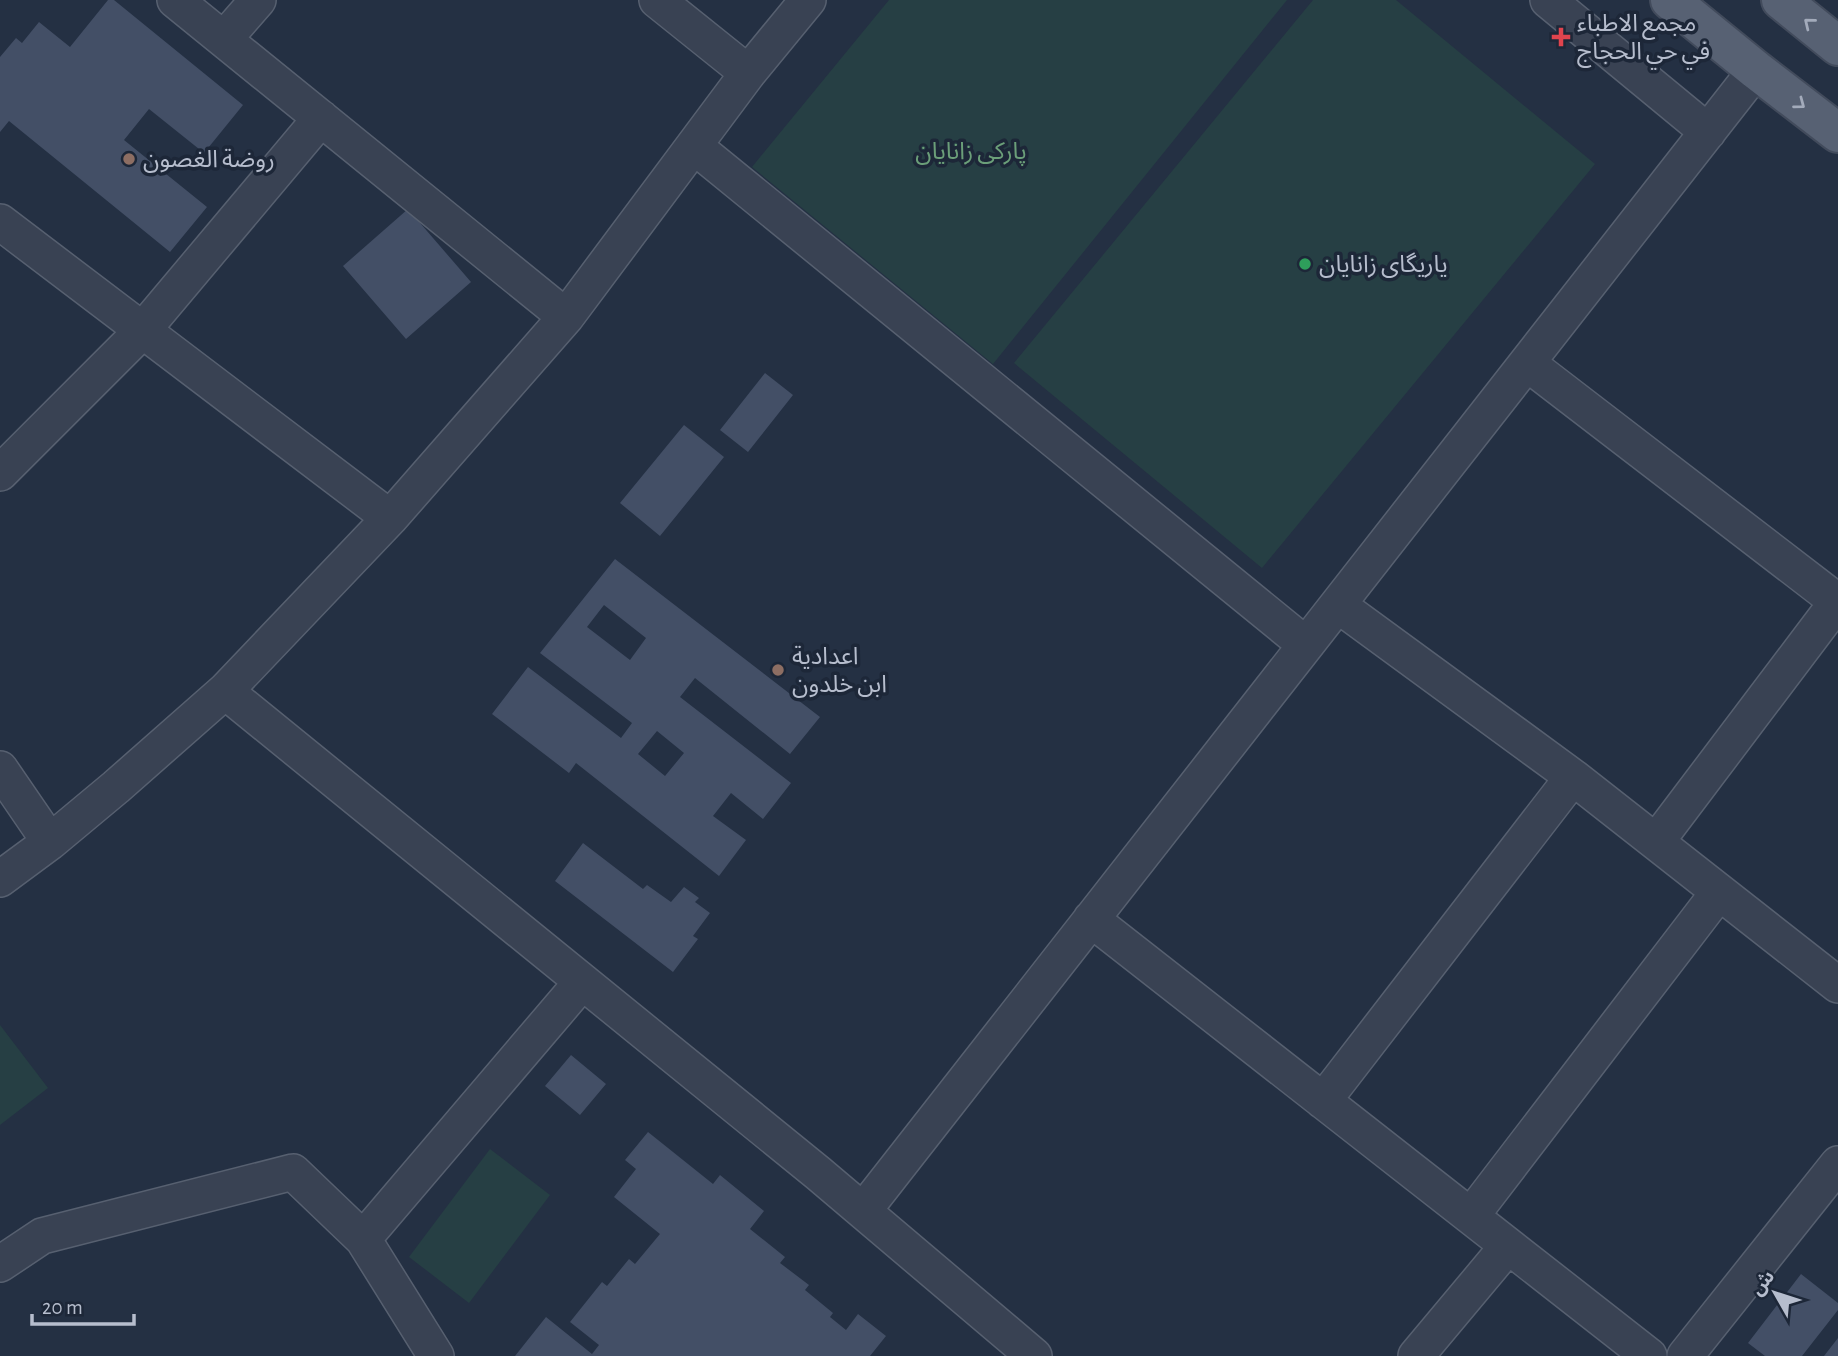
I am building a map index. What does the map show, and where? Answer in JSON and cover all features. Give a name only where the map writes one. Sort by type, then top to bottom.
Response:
[{"type":"main road","points":[[1670,0],[1838,133]]},
{"type":"main road","points":[[1781,0],[1838,46]]},
{"type":"street","points":[[175,0],[566,317]]},
{"type":"street","points":[[224,40],[258,0]]},
{"type":"street","points":[[657,0],[748,73]]},
{"type":"street","points":[[0,879],[116,787],[225,691],[390,518],[566,317],[748,73],[808,0]]},
{"type":"street","points":[[1548,0],[1708,132]]},
{"type":"street","points":[[863,1211],[1756,70]]},
{"type":"street","points":[[0,473],[142,331],[321,118]]},
{"type":"street","points":[[694,146],[1306,645]]},
{"type":"street","points":[[0,222],[390,518]]},
{"type":"street","points":[[1527,363],[1838,602],[1656,842]]},
{"type":"street","points":[[1338,605],[1573,777],[1838,985]]},
{"type":"street","points":[[225,691],[863,1211],[1032,1355]]},
{"type":"street","points":[[0,769],[50,842]]},
{"type":"street","points":[[1324,1101],[1573,777]]},
{"type":"street","points":[[1471,1216],[1719,892]]},
{"type":"street","points":[[1091,919],[1649,1356]]},
{"type":"street","points":[[363,1239],[582,982]]},
{"type":"street","points":[[1685,1356],[1838,1164]]},
{"type":"street","points":[[0,1265],[42,1236],[293,1172],[363,1239],[436,1356]]},
{"type":"street","points":[[1416,1356],[1508,1246]]},
{"type":"green space","name":"پارکی زانایان","points":[[889,0],[1287,0],[993,364],[752,167]]},
{"type":"green space","name":"یاریگای زانایان","points":[[1313,0],[1396,0],[1595,164],[1262,568],[1014,363]]},
{"type":"green space","points":[[0,1025],[48,1088],[0,1125]]},
{"type":"green space","points":[[490,1149],[550,1195],[469,1303],[409,1257]]},
{"type":"building","points":[[108,0],[114,0],[243,105],[204,153],[149,109],[124,140],[207,207],[170,252],[9,121],[0,132],[0,57],[16,38],[22,43],[39,22],[70,47]]},
{"type":"building","points":[[408,209],[471,282],[406,339],[343,266]]},
{"type":"building","points":[[765,373],[793,395],[748,452],[720,430]]},
{"type":"building","points":[[684,425],[724,457],[660,536],[620,503]]},
{"type":"building","points":[[615,559],[820,717],[790,754],[695,678],[680,697],[791,783],[763,819],[731,793],[713,816],[746,840],[719,876],[576,763],[569,773],[492,714],[528,667],[621,738],[632,723],[540,653]],"holes":[[[604,605],[646,638],[630,660],[587,627]],[[657,731],[684,753],[665,776],[638,754]]]},
{"type":"building","points":[[583,843],[643,889],[647,885],[671,902],[684,887],[699,898],[695,902],[710,913],[693,936],[698,939],[673,972],[555,881]]},
{"type":"building","points":[[571,1055],[606,1084],[580,1115],[545,1086]]},
{"type":"building","points":[[648,1132],[713,1184],[720,1175],[764,1211],[750,1229],[785,1257],[780,1263],[809,1285],[805,1290],[833,1313],[830,1317],[846,1330],[858,1314],[886,1336],[870,1356],[515,1356],[546,1317],[592,1354],[599,1345],[570,1322],[602,1282],[607,1286],[629,1259],[635,1264],[660,1234],[614,1197],[636,1169],[625,1160]]},
{"type":"building","points":[[1801,1274],[1838,1303],[1838,1310],[1802,1356],[1765,1356],[1748,1343]]},
{"type":"building","points":[[1838,1338],[1838,1356],[1824,1356]]},
{"type":"place","name":"مجمع الاطباء في حي الحجاج","points":[[1561,37]]},
{"type":"place","name":"روضة الغصون","points":[[129,159]]},
{"type":"place","name":"یاریگای زانایان","points":[[1305,264]]},
{"type":"place","name":"اعدادية ابن خلدون","points":[[778,670]]}]
